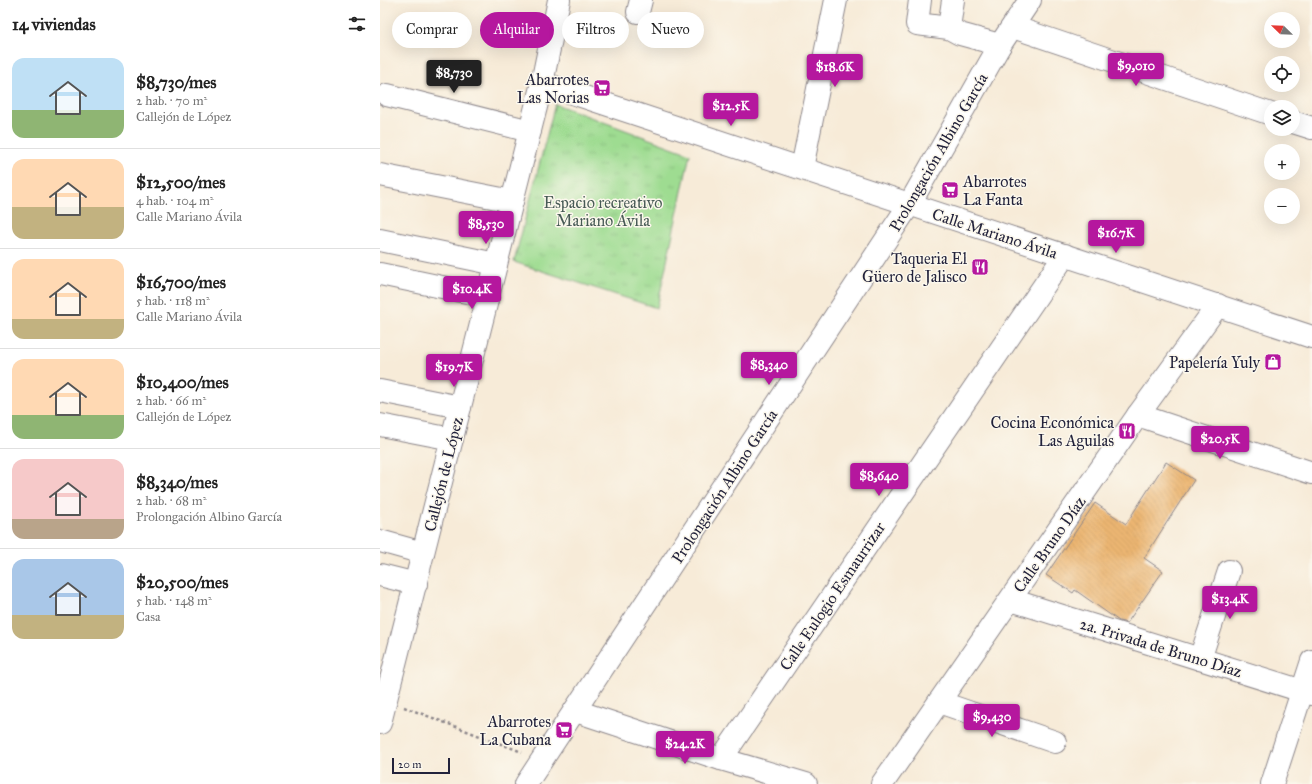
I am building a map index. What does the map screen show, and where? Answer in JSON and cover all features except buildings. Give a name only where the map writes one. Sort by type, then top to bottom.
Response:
[{"type":"street","name":"Callejón de López","points":[[380,723],[383,699],[416,584],[542,83],[560,0]]},
{"type":"street","points":[[802,168],[836,0]]},
{"type":"street","points":[[920,0],[917,24],[949,28],[960,34],[1000,46]]},
{"type":"street","points":[[949,28],[953,0]]},
{"type":"street","name":"Prolongación Albino García","points":[[526,784],[576,711],[909,205],[1000,46],[1030,0]]},
{"type":"street","points":[[1013,27],[1264,112]]},
{"type":"street","name":"Calle Mariano Ávila","points":[[542,83],[1312,337]]},
{"type":"street","points":[[387,95],[530,131]]},
{"type":"street","points":[[1300,124],[1312,128]]},
{"type":"street","points":[[380,175],[512,201]]},
{"type":"street","points":[[380,240],[496,264]]},
{"type":"street","name":"Calle Eulogio Esmaurrizar","points":[[721,759],[1065,255]]},
{"type":"street","points":[[380,274],[488,296]]},
{"type":"street","name":"Calle Bruno Díaz","points":[[882,784],[1138,415],[1218,305]]},
{"type":"street","points":[[380,391],[460,407]]},
{"type":"street","points":[[1138,415],[1312,473]]},
{"type":"street","points":[[380,425],[452,439]]},
{"type":"street","points":[[380,541],[423,553]]},
{"type":"street","points":[[1200,659],[1229,571]]},
{"type":"street","points":[[380,575],[416,584]]},
{"type":"street","name":"2a. Privada de Bruno Díaz","points":[[1011,600],[1307,692]]},
{"type":"street","points":[[1272,784],[1307,692],[1312,661]]},
{"type":"street","points":[[939,702],[1055,742]]},
{"type":"street","points":[[576,711],[721,759],[806,784]]},
{"type":"path","points":[[383,699],[542,760]]},
{"type":"green space","name":"Espacio recreativo Mariano Ávila","points":[[555,104],[690,154],[657,308],[514,262]]},
{"type":"place","name":"Abarrotes Las Norias","points":[[602,88]]},
{"type":"place","name":"Abarrotes La Fanta","points":[[950,190]]},
{"type":"place","name":"Taqueria El Güero de Jalisco","points":[[980,267]]},
{"type":"place","name":"Papelería Yuly","points":[[1273,362]]},
{"type":"place","name":"Cocina Económica Las Aguilas","points":[[1127,431]]},
{"type":"place","name":"Abarrotes La Cubana","points":[[564,730]]}]
